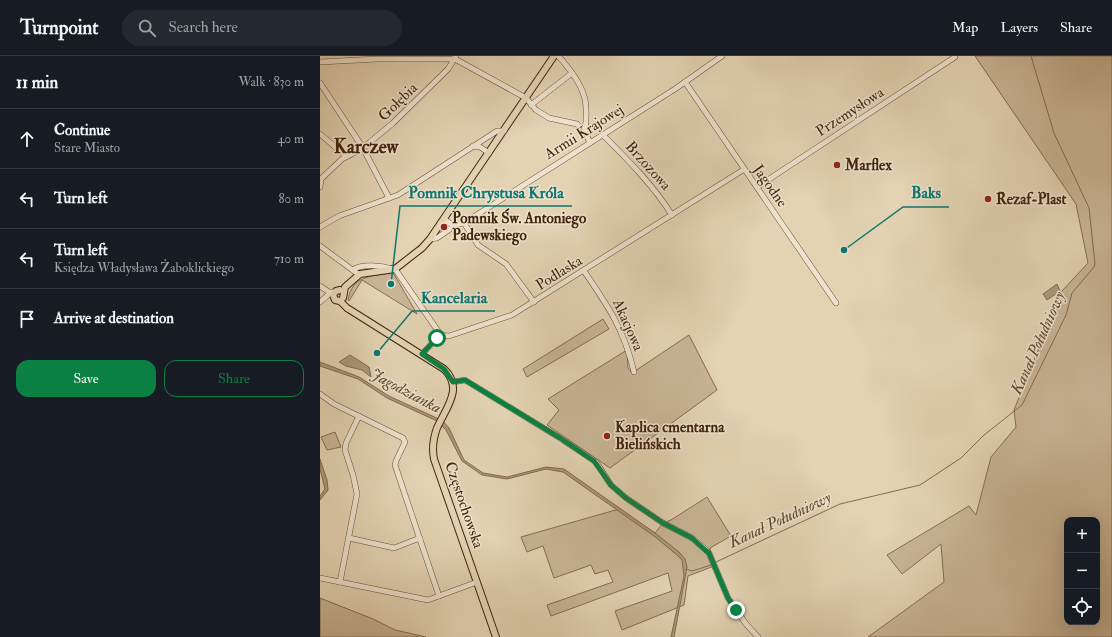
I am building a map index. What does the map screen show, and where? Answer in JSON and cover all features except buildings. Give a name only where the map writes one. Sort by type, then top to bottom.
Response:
[{"type":"main road","points":[[453,382],[444,369],[345,306],[338,295],[356,272],[394,269],[422,248],[444,219],[554,56]]},
{"type":"main road","name":"Częstochowska","points":[[453,382],[453,396],[443,416],[433,444],[435,463],[496,637]]},
{"type":"street","points":[[558,56],[572,73],[586,98],[587,117],[585,132]]},
{"type":"street","name":"Armii Krajowej","points":[[444,219],[452,225],[458,226],[464,223],[685,82],[722,56]]},
{"type":"street","name":"Przemysłowa","points":[[757,188],[955,57]]},
{"type":"street","points":[[320,62],[377,59],[456,58],[526,98],[531,105],[549,118],[578,124],[585,132],[590,143]]},
{"type":"street","name":"Gołębia","points":[[320,187],[321,179],[346,156],[363,148],[393,123],[448,69],[456,58]]},
{"type":"street","points":[[531,105],[572,73]]},
{"type":"street","name":"Jagodne","points":[[685,82],[836,303]]},
{"type":"street","points":[[320,83],[363,148],[389,198]]},
{"type":"street","points":[[578,124],[587,117]]},
{"type":"street","points":[[320,227],[339,216],[398,195],[497,131],[504,131]]},
{"type":"street","points":[[320,134],[346,156]]},
{"type":"street","name":"Brzozowa","points":[[602,135],[645,178],[662,198],[672,215]]},
{"type":"street","points":[[473,146],[480,147],[489,153]]},
{"type":"street","name":"Podlaska","points":[[438,335],[449,336],[499,320],[534,302],[744,170]]},
{"type":"street","points":[[464,223],[478,245],[506,264],[534,302]]},
{"type":"street","points":[[430,239],[437,238],[450,229]]},
{"type":"street","points":[[320,246],[356,272]]},
{"type":"street","points":[[394,269],[433,323],[438,335],[436,340],[422,354]]},
{"type":"street","name":"Akacjowa","points":[[584,271],[614,315],[629,349],[634,372]]},
{"type":"street","points":[[320,286],[329,292],[338,295]]},
{"type":"street","points":[[320,290],[338,295]]},
{"type":"street","points":[[320,302],[338,295]]},
{"type":"street","points":[[453,382],[465,380],[563,440],[596,462],[611,485],[626,498],[663,523],[692,538],[709,553],[728,598],[746,624],[758,637]]},
{"type":"street","points":[[320,394],[334,404],[403,438],[405,442],[395,465],[439,596]]},
{"type":"street","points":[[340,582],[357,494],[346,447],[359,416]]},
{"type":"street","points":[[349,538],[394,548],[420,538]]},
{"type":"street","points":[[320,578],[428,600],[477,582]]},
{"type":"shaded area","points":[[975,56],[1112,56],[1112,637],[868,637],[944,582],[941,544],[902,574],[887,555],[969,506],[976,515],[991,457],[1016,427],[1014,410],[1062,291],[1088,263],[1076,204]]},
{"type":"shaded area","points":[[391,273],[394,274],[417,314],[362,280],[349,301],[350,291],[358,281],[369,276]]},
{"type":"shaded area","points":[[1057,284],[1060,291],[1047,300],[1043,294]]},
{"type":"shaded area","points":[[603,319],[609,329],[527,377],[523,369]]},
{"type":"shaded area","points":[[689,335],[717,390],[610,468],[547,425],[559,410],[548,399],[627,350],[628,368],[632,373]]},
{"type":"shaded area","points":[[350,355],[369,367],[371,377],[362,370],[346,366],[339,362]]},
{"type":"shaded area","points":[[320,362],[359,377],[389,396],[443,421],[449,428],[464,460],[483,473],[507,477],[546,467],[564,469],[655,533],[679,552],[685,559],[687,567],[674,637],[671,637],[684,576],[682,560],[654,536],[563,472],[546,469],[507,479],[482,475],[462,461],[446,430],[437,421],[387,398],[358,379],[320,366]]},
{"type":"shaded area","points":[[335,432],[341,447],[327,450],[321,437]]},
{"type":"shaded area","points":[[320,459],[327,480],[328,490],[320,500],[320,496],[325,489],[320,469]]},
{"type":"shaded area","points":[[707,497],[731,536],[710,548],[714,566],[688,576],[684,605],[622,630],[615,611],[672,591],[668,573],[551,616],[547,605],[613,582],[608,570],[595,574],[591,565],[554,578],[543,546],[527,552],[521,537],[619,509],[655,533],[663,523],[671,520]]},
{"type":"shaded area","points":[[320,598],[373,619],[395,630],[426,637],[320,637]]},
{"type":"waterway","name":"Kanał Południowy","points":[[716,562],[840,504],[920,485],[961,458],[984,435],[1022,405],[1066,315],[1072,293],[1095,264],[1089,208],[1054,133],[1031,56]]},
{"type":"waterway","name":"Kanał Południowy","points":[[686,569],[692,571],[711,565]]},
{"type":"place","name":"Marflex","points":[[837,165]]},
{"type":"place","name":"Rezaf-Plast","points":[[988,199]]},
{"type":"place","name":"Pomnik Św. Antoniego Padewskiego","points":[[444,227]]},
{"type":"place","name":"Baks","points":[[844,250]]},
{"type":"place","name":"Pomnik Chrystusa Króla","points":[[391,284]]},
{"type":"place","name":"Kancelaria","points":[[377,353]]},
{"type":"place","name":"Kaplica cmentarna Bielińskich","points":[[607,436]]},
{"type":"district","name":"Karczew","points":[[366,147]]},
{"type":"route","points":[[437,338],[422,354],[444,369],[450,375],[453,382],[465,380],[596,462],[603,475],[611,485],[626,498],[663,523],[692,538],[709,553],[728,598],[736,610]]},
{"type":"water label","name":"Jagodzianka","points":[[406,391]]}]
